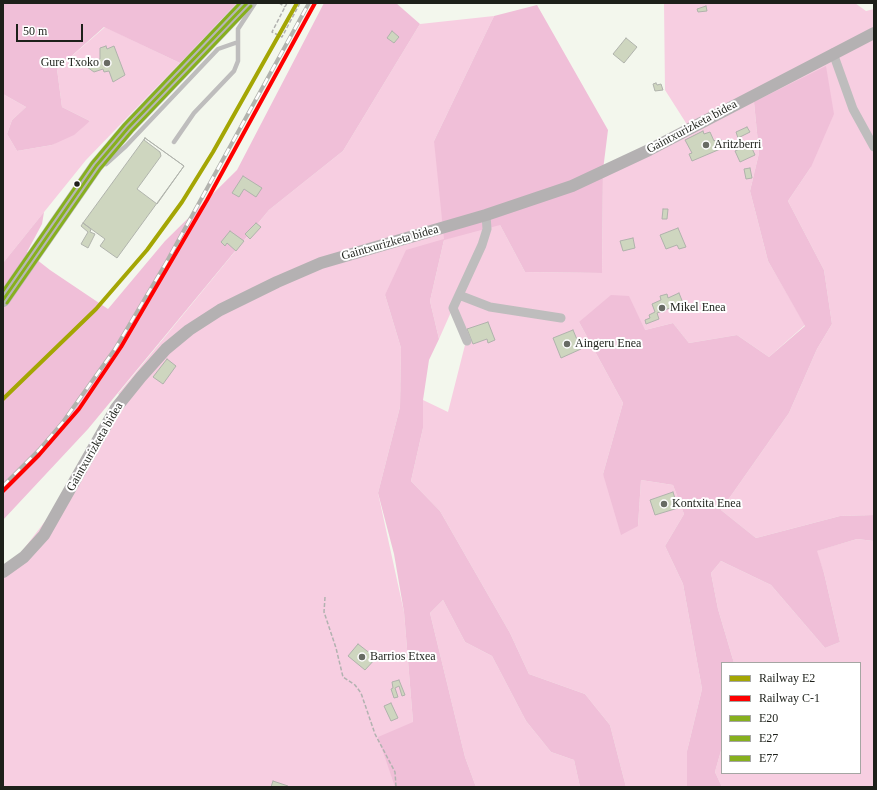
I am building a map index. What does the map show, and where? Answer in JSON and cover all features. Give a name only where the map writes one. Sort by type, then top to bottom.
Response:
[{"type":"main road","points":[[3,300],[82,185],[128,128],[247,3]]},
{"type":"main road","name":"Gaintxurizketa bidea","points":[[3,572],[24,557],[44,535],[116,408],[153,363],[189,330],[227,307],[277,282],[321,263],[486,215],[552,194],[606,171],[874,33]]},
{"type":"street","points":[[833,53],[852,110],[874,147]]},
{"type":"street","points":[[467,341],[453,308],[482,245],[487,229],[486,215]]},
{"type":"street","points":[[459,295],[490,307],[562,318]]},
{"type":"lane","points":[[174,142],[194,113],[234,71],[238,61],[239,26],[255,3]]},
{"type":"lane","points":[[82,185],[126,146],[218,49],[238,42]]},
{"type":"path","points":[[279,3],[285,7]]},
{"type":"path","points":[[287,3],[272,32],[282,37],[300,3]]},
{"type":"path","points":[[325,597],[324,612],[336,648],[343,677],[355,685],[361,693],[375,734],[395,772],[396,787]]},
{"type":"shaded area","points":[[3,3],[237,3],[180,63],[104,27],[57,69],[62,107],[90,121],[74,135],[52,145],[17,151],[7,134],[12,120],[26,107],[3,94]]},
{"type":"shaded area","points":[[324,3],[396,3],[420,24],[343,151],[269,210],[88,429],[3,520],[3,263],[44,212],[42,224],[27,252],[50,270],[108,309],[165,241],[237,170]]},
{"type":"shaded area","points":[[664,3],[855,3],[866,11],[874,9],[874,515],[840,516],[756,538],[721,510],[789,413],[817,349],[832,324],[824,270],[788,201],[811,167],[754,102],[759,153],[750,191],[768,261],[805,325],[769,357],[737,335],[689,343],[673,323],[645,330],[579,322],[623,403],[603,474],[638,526],[641,480],[673,485],[684,514],[665,546],[683,584],[702,689],[687,751],[687,787],[626,787],[610,725],[585,694],[529,674],[510,633],[440,511],[411,481],[423,428],[423,400],[448,412],[465,345],[451,312],[439,339],[430,301],[444,240],[385,295],[401,348],[400,407],[378,493],[404,612],[413,722],[396,787],[3,787],[3,576],[86,468],[124,399],[118,394],[269,210],[343,151],[420,24],[494,16],[434,141],[500,225],[525,272],[602,273],[603,170],[693,134],[665,90]]},
{"type":"shaded area","points":[[537,5],[608,130],[603,170],[602,273],[525,272],[500,225],[444,240],[430,301],[439,339],[429,360],[423,400],[423,428],[411,481],[440,511],[510,633],[529,674],[585,694],[610,725],[626,787],[580,787],[574,760],[551,752],[526,721],[492,656],[465,642],[443,600],[430,613],[465,757],[476,787],[395,787],[378,737],[413,722],[404,612],[394,554],[378,493],[400,407],[401,348],[385,295],[406,250],[444,239],[434,141],[494,16]]},
{"type":"shaded area","points":[[105,27],[180,63],[86,160],[3,263],[3,94],[26,107],[12,120],[7,134],[17,151],[52,145],[90,121],[62,107],[57,69]]},
{"type":"shaded area","points":[[826,66],[834,114],[811,167],[788,201],[824,270],[832,324],[817,349],[789,413],[721,510],[756,538],[840,516],[874,515],[874,541],[857,539],[817,551],[824,573],[840,642],[825,648],[771,585],[721,561],[711,573],[718,609],[734,662],[721,662],[721,751],[715,772],[722,787],[687,787],[687,751],[702,689],[683,584],[665,546],[684,514],[673,485],[641,480],[638,526],[621,535],[603,474],[623,403],[579,322],[611,295],[629,296],[645,330],[673,323],[689,343],[737,335],[769,357],[805,326],[768,261],[750,191],[759,153],[754,102]]},
{"type":"shaded area","points":[[857,539],[874,541],[874,787],[722,787],[715,772],[721,751],[721,774],[861,774],[861,662],[734,662],[718,609],[711,573],[721,561],[771,585],[825,648],[840,642],[824,573],[816,551]]},
{"type":"shaded area","points":[[443,600],[465,642],[492,656],[526,721],[551,752],[574,760],[580,787],[476,787],[465,757],[430,613]]},
{"type":"building","points":[[706,6],[707,11],[698,12],[697,9]]},
{"type":"building","points":[[392,31],[399,37],[394,43],[387,38]]},
{"type":"building","points":[[626,38],[637,47],[624,63],[613,54]]},
{"type":"building","name":"Gure Txoko","points":[[106,46],[107,49],[114,46],[125,75],[113,82],[109,71],[104,72],[103,69],[94,72],[87,67],[100,59],[100,48]]},
{"type":"building","points":[[656,83],[657,85],[661,84],[663,90],[655,91],[653,84]]},
{"type":"building","points":[[747,127],[750,132],[738,138],[736,132]]},
{"type":"building","name":"Aritzberri","points":[[703,131],[704,134],[710,132],[716,143],[722,140],[725,147],[692,161],[689,154],[692,153],[685,140]]},
{"type":"building","points":[[145,138],[184,166],[117,258],[100,246],[105,239],[83,223]]},
{"type":"building","points":[[145,138],[184,166],[157,204],[137,189],[161,156],[160,152],[144,140]]},
{"type":"building","points":[[750,144],[755,155],[740,162],[735,151]]},
{"type":"building","points":[[750,168],[752,178],[746,179],[744,169]]},
{"type":"building","points":[[243,176],[262,188],[256,197],[244,189],[239,197],[232,193]]},
{"type":"building","points":[[663,209],[668,209],[667,219],[662,219]]},
{"type":"building","points":[[83,223],[91,229],[90,232],[95,234],[88,248],[81,244],[88,232],[81,226]]},
{"type":"building","points":[[256,223],[261,227],[250,239],[245,234]]},
{"type":"building","points":[[678,228],[686,247],[679,249],[677,245],[666,249],[660,235]]},
{"type":"building","points":[[230,231],[244,241],[236,251],[227,243],[225,246],[221,242]]},
{"type":"building","points":[[633,238],[635,248],[623,251],[620,241]]},
{"type":"building","name":"Mikel Enea","points":[[679,293],[683,303],[657,313],[659,319],[646,324],[645,320],[650,318],[649,315],[655,312],[652,304],[661,300],[660,296],[667,294],[668,298]]},
{"type":"building","points":[[488,322],[495,340],[488,343],[487,339],[473,344],[467,329]]},
{"type":"building","name":"Aingeru Enea","points":[[573,330],[581,349],[561,358],[553,338]]},
{"type":"building","points":[[167,359],[176,366],[163,384],[153,377]]},
{"type":"building","name":"Kontxita Enea","points":[[673,492],[678,508],[655,515],[650,500]]},
{"type":"building","name":"Barrios Etxea","points":[[358,644],[376,658],[365,670],[348,656]]},
{"type":"building","points":[[399,680],[405,695],[402,696],[399,686],[395,688],[398,697],[394,698],[391,689],[393,688],[392,682]]},
{"type":"building","points":[[391,703],[398,718],[391,721],[384,706]]},
{"type":"building","points":[[273,781],[288,786],[288,787],[271,787]]},
{"type":"railway","points":[[3,486],[39,450],[63,422],[115,349],[166,263],[309,3]]},
{"type":"rail line","name":"E2","points":[[3,399],[96,309],[147,250],[182,202],[213,152],[297,3]]},
{"type":"rail line","name":"C-1","points":[[3,491],[39,455],[79,409],[121,347],[207,200],[315,3]]},
{"type":"transit line","name":"E77","points":[[3,291],[92,163],[124,125],[240,3]]},
{"type":"transit line","name":"E20","points":[[3,300],[96,166],[128,128],[247,3]]},
{"type":"transit line","name":"E27","points":[[7,303],[100,169],[132,131],[251,6]]},
{"type":"place","name":"Gure Txoko","points":[[107,63]]},
{"type":"place","name":"Aritzberri","points":[[706,145]]},
{"type":"place","name":"Mikel Enea","points":[[662,308]]},
{"type":"place","name":"Aingeru Enea","points":[[567,344]]},
{"type":"place","name":"Kontxita Enea","points":[[664,504]]},
{"type":"place","name":"Barrios Etxea","points":[[362,657]]}]
